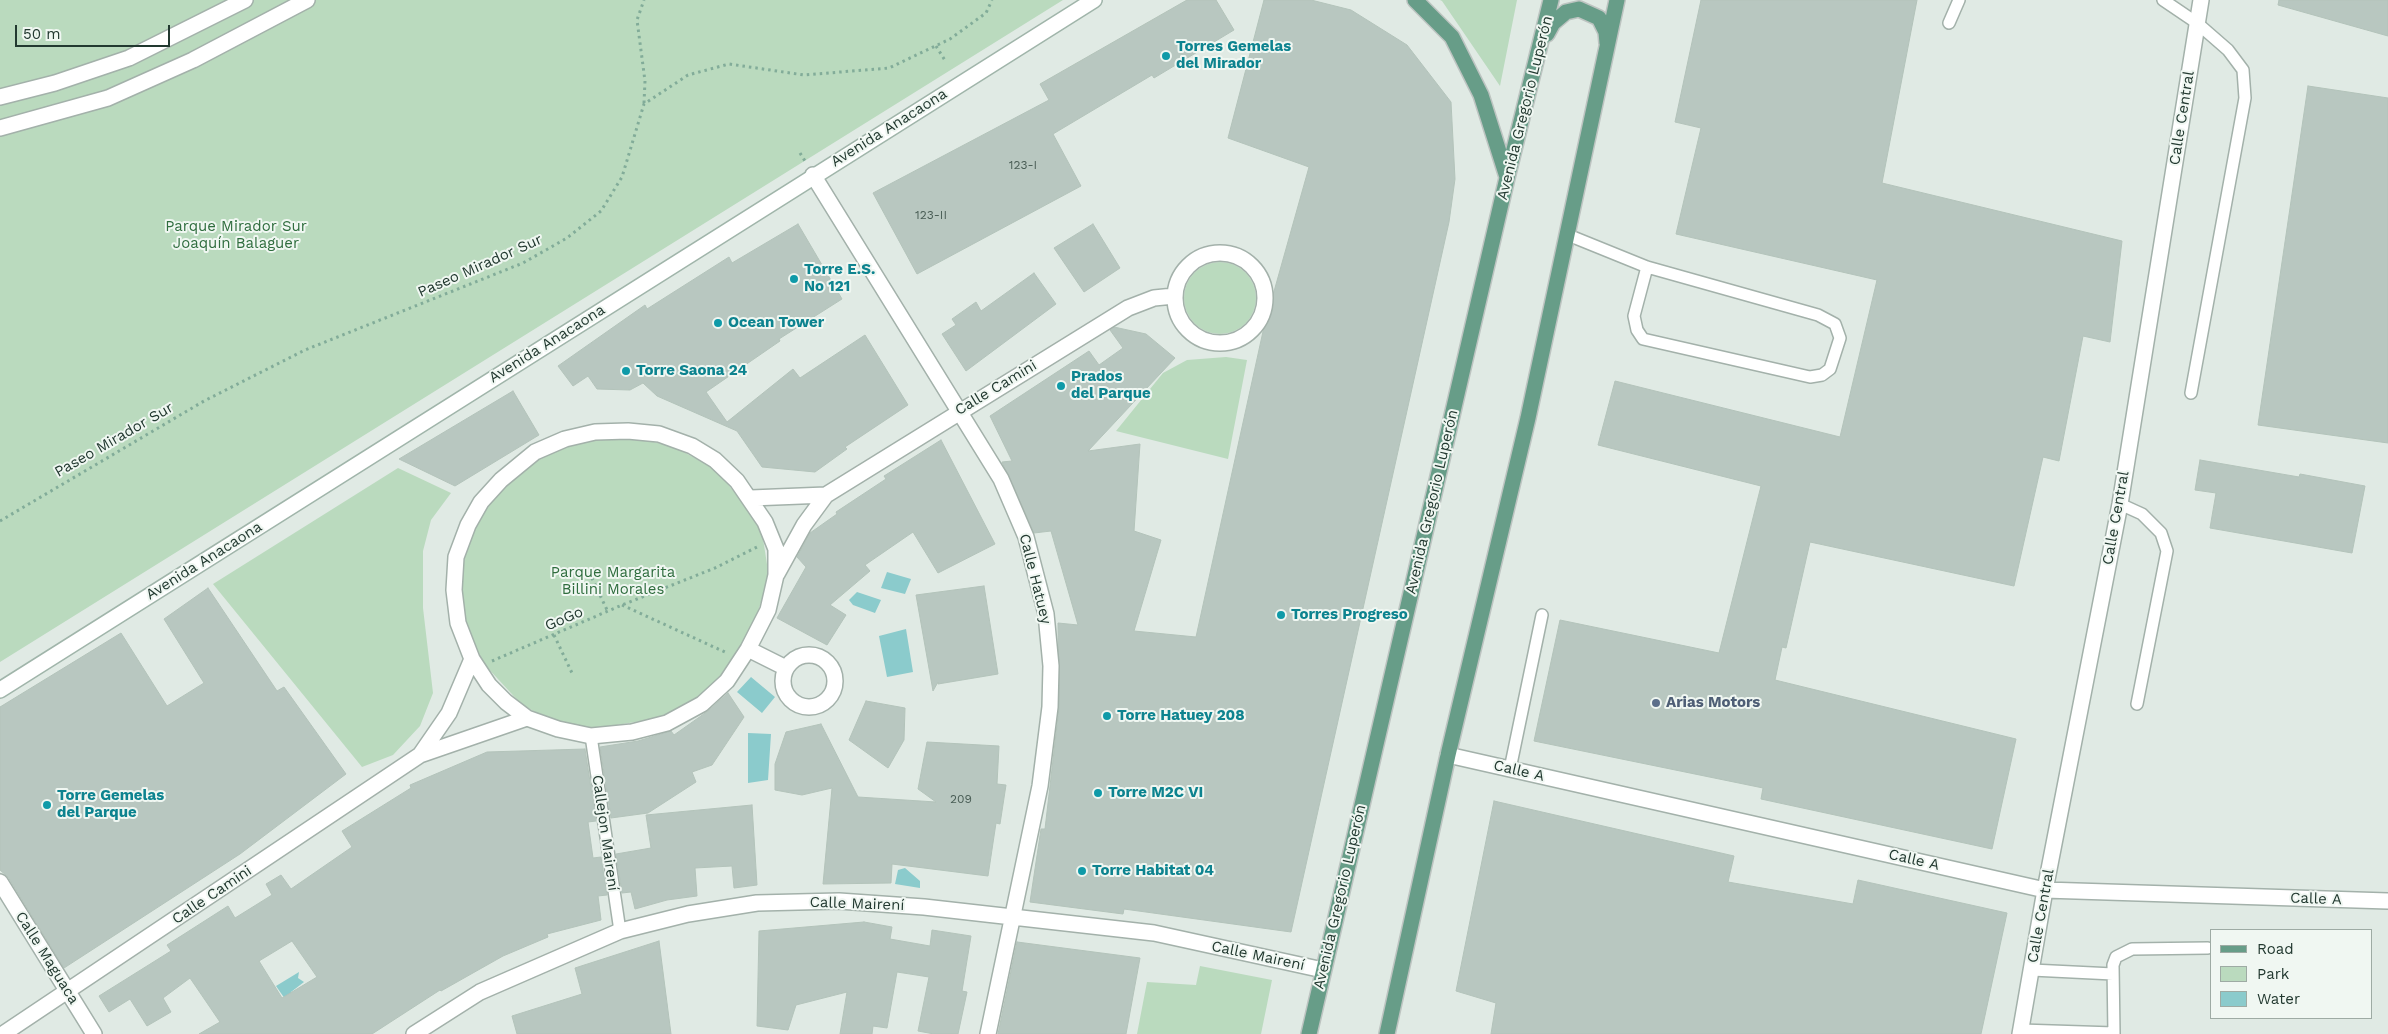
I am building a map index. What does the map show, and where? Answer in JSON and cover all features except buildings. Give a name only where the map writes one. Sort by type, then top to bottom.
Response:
[{"type":"main road","points":[[1415,0],[1452,37],[1481,95],[1508,178]]},
{"type":"main road","name":"Avenida Gregorio Luperón","points":[[1309,1034],[1551,0]]},
{"type":"main road","points":[[1387,1034],[1448,755],[1528,418],[1617,0]]},
{"type":"main road","points":[[1541,45],[1553,23],[1566,12],[1579,9],[1599,18],[1606,32],[1607,52]]},
{"type":"street","points":[[0,97],[55,83],[129,58],[244,0]]},
{"type":"street","points":[[0,128],[108,98],[193,60],[307,0]]},
{"type":"street","name":"Avenida Anacaona","points":[[0,690],[1094,0]]},
{"type":"street","name":"Calle Central","points":[[2021,1032],[2045,890],[2120,504],[2201,0]]},
{"type":"street","name":"Calle Hatuey","points":[[814,175],[1001,479],[1026,537],[1046,614],[1050,645],[1050,707],[1040,786],[988,1034]]},
{"type":"street","points":[[1226,253],[1240,258],[1252,267],[1261,279],[1265,294],[1264,309],[1258,322],[1248,334],[1235,341],[1220,344],[1206,342],[1192,335],[1179,318],[1174,296],[1177,281],[1185,269],[1197,259],[1211,254],[1226,253]]},
{"type":"street","name":"Calle Camini","points":[[776,575],[804,525],[826,495],[960,410],[1128,308],[1154,298],[1174,296]]},
{"type":"street","points":[[628,431],[659,434],[692,446],[715,460],[737,481],[751,498],[765,522],[776,549],[776,575],[768,610],[748,650],[727,681],[693,709],[667,723],[632,732],[591,736],[558,729],[528,718],[506,702],[489,684],[458,622],[454,590],[456,557],[468,525],[481,502],[501,480],[535,452],[564,439],[595,432],[628,431]]},
{"type":"street","points":[[751,498],[826,495]]},
{"type":"street","points":[[748,650],[786,668]]},
{"type":"street","name":"Calle Camini","points":[[420,755],[450,714],[478,662]]},
{"type":"street","name":"Calle Camini","points":[[3,1034],[420,755],[528,718]]},
{"type":"street","name":"Calle A","points":[[1448,755],[2045,890],[2388,900]]},
{"type":"street","name":"Calle Maguaca","points":[[0,882],[94,1034]]},
{"type":"street","name":"Calle Mairení","points":[[414,1034],[480,992],[620,931],[688,914],[757,903],[839,900],[924,907],[1154,933],[1323,970]]},
{"type":"lane","points":[[1949,23],[1959,0]]},
{"type":"lane","points":[[2163,0],[2197,23],[2228,50],[2243,70],[2244,98],[2191,393]]},
{"type":"lane","points":[[1568,235],[1646,267],[1818,315],[1835,324],[1840,338],[1830,369],[1822,375],[1810,377],[1643,339],[1637,330],[1634,316],[1646,267]]},
{"type":"lane","points":[[2120,504],[2142,514],[2161,533],[2167,551],[2137,704]]},
{"type":"lane","points":[[1510,769],[1542,616]]},
{"type":"lane","name":"Callejon Mairení","points":[[591,736],[620,931]]},
{"type":"lane","points":[[2021,1032],[2114,1034],[2113,965],[2116,957],[2132,950],[2208,948]]},
{"type":"lane","points":[[2032,970],[2113,974]]},
{"type":"path","name":"Paseo Mirador Sur","points":[[0,521],[204,401],[305,350],[523,263],[567,238],[601,211],[622,177],[644,104],[645,80],[637,20],[644,0]]},
{"type":"path","points":[[644,104],[688,75],[729,64],[804,75],[890,68],[950,40],[986,13],[992,0]]},
{"type":"path","points":[[936,46],[946,62]]},
{"type":"path","name":"GoGo","points":[[478,662],[554,636],[622,605],[715,568],[761,546],[762,554]]},
{"type":"path","points":[[589,572],[608,612]]},
{"type":"path","points":[[622,605],[730,654],[726,660]]},
{"type":"path","points":[[554,636],[572,673]]},
{"type":"green space","name":"Parque Mirador Sur Joaquín Balaguer","points":[[0,0],[1063,0],[0,662]]},
{"type":"green space","points":[[1440,0],[1517,0],[1500,86],[1442,1]]},
{"type":"green space","points":[[1220,262],[1240,268],[1250,278],[1256,298],[1250,318],[1240,328],[1220,334],[1200,328],[1190,318],[1184,298],[1190,278],[1200,268]]},
{"type":"green space","points":[[1226,357],[1247,360],[1228,459],[1116,431],[1163,373],[1187,360]]},
{"type":"green space","name":"Parque Margarita Billini Morales","points":[[629,436],[674,447],[716,469],[761,526],[769,577],[753,627],[727,670],[710,688],[689,704],[666,717],[592,729],[545,717],[522,705],[485,665],[471,641],[463,617],[460,566],[477,519],[506,482],[540,456],[562,446],[584,440]]},
{"type":"green space","points":[[398,468],[451,493],[431,520],[423,551],[423,608],[433,693],[420,726],[393,755],[362,767],[213,584]]},
{"type":"green space","points":[[1200,966],[1272,980],[1261,1034],[1137,1034],[1147,982],[1196,985]]},
{"type":"water","points":[[887,572],[911,579],[905,594],[881,588]]},
{"type":"water","points":[[857,592],[881,600],[875,613],[853,605],[849,600]]},
{"type":"water","points":[[906,629],[913,672],[887,677],[879,636]]},
{"type":"water","points":[[751,677],[775,697],[762,713],[737,692]]},
{"type":"water","points":[[748,733],[771,734],[768,780],[748,783]]},
{"type":"water","points":[[905,868],[920,881],[920,888],[895,884],[898,870]]},
{"type":"water","points":[[299,972],[298,978],[304,982],[291,992],[297,1004],[292,1009],[276,986]]},
{"type":"place","name":"Torres Gemelas del Mirador","points":[[1166,56]]},
{"type":"place","name":"Torre E.S. No 121","points":[[794,279]]},
{"type":"place","name":"Ocean Tower","points":[[718,323]]},
{"type":"place","name":"Torre Saona 24","points":[[626,371]]},
{"type":"place","name":"Prados del Parque","points":[[1061,386]]},
{"type":"place","name":"Torres Progreso","points":[[1281,615]]},
{"type":"place","name":"Arias Motors","points":[[1656,703]]},
{"type":"place","name":"Torre Hatuey 208","points":[[1107,716]]},
{"type":"place","name":"Torre M2C VI","points":[[1098,793]]},
{"type":"place","name":"Torre Gemelas del Parque","points":[[47,805]]},
{"type":"place","name":"Torre Habitat 04","points":[[1082,871]]}]
